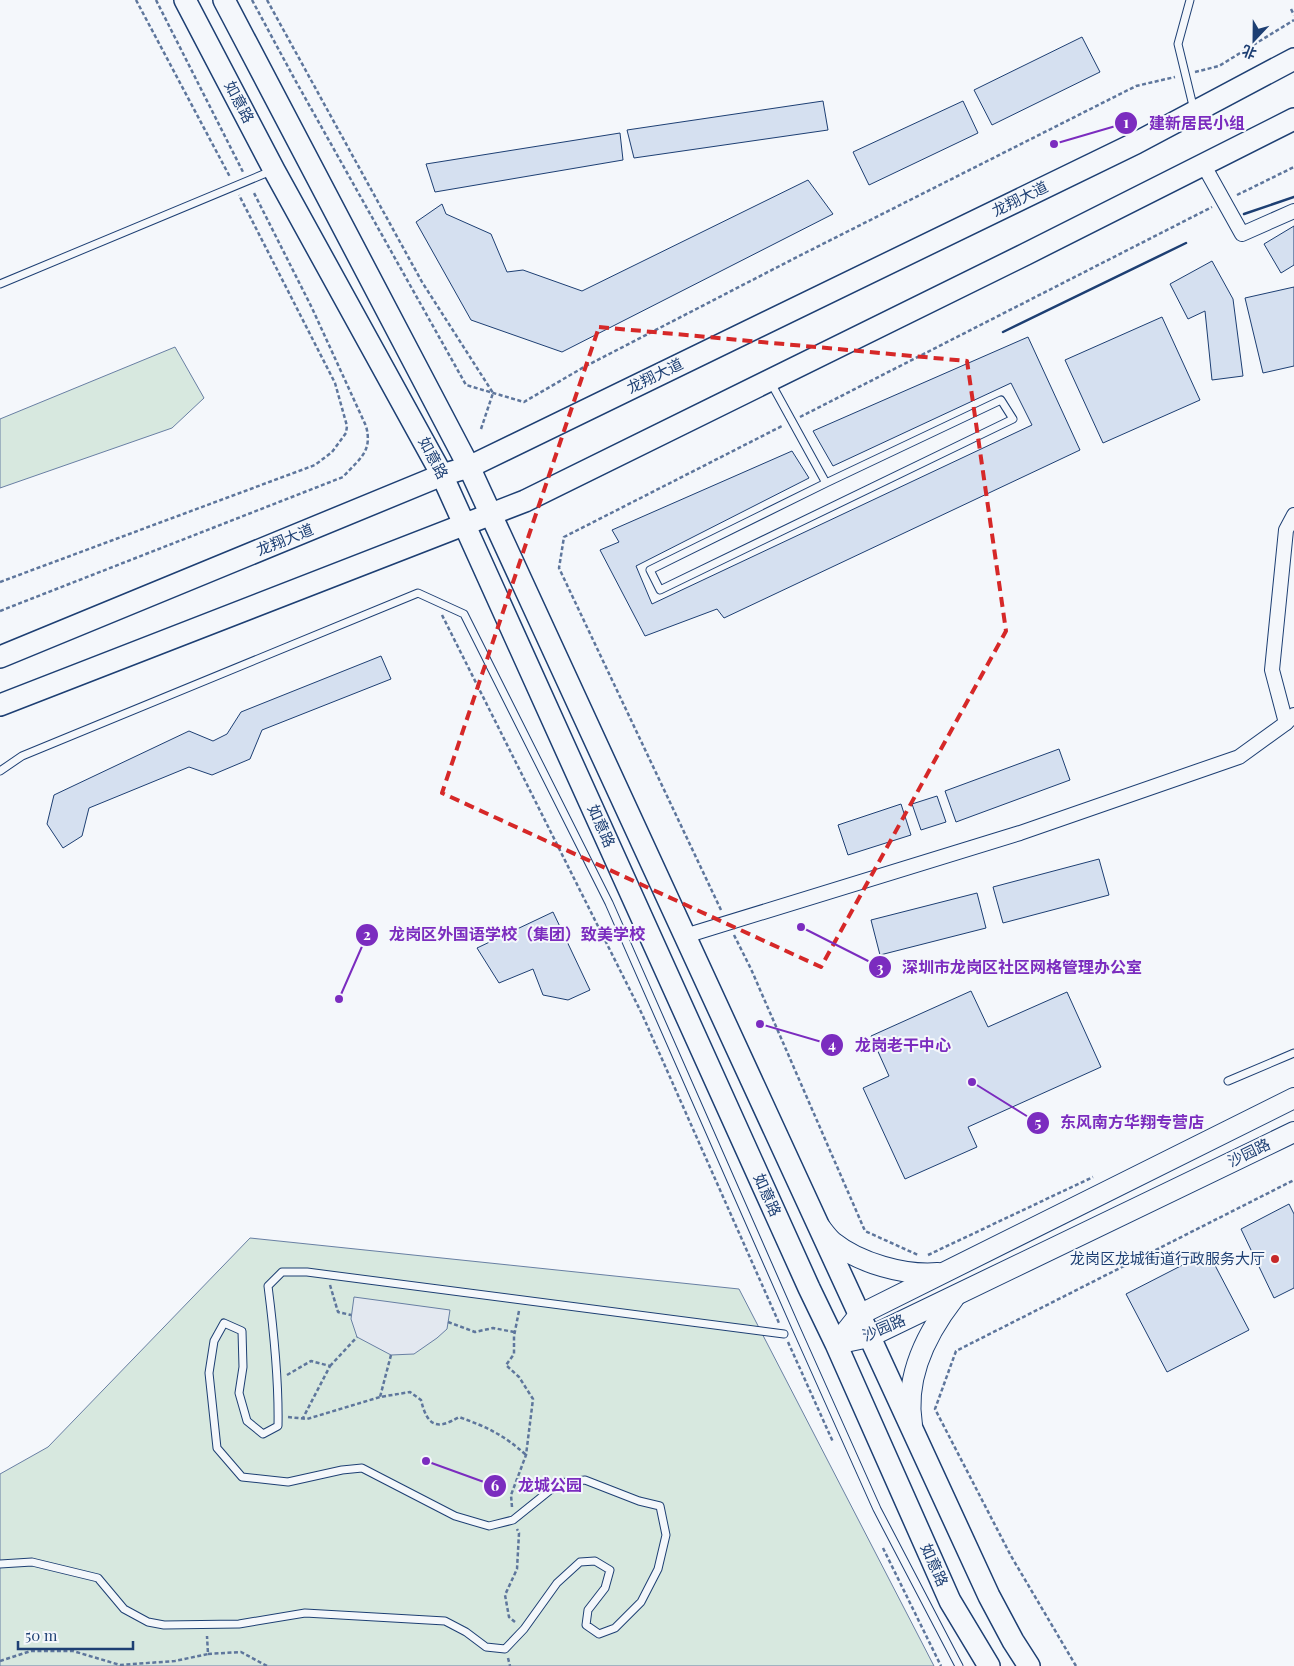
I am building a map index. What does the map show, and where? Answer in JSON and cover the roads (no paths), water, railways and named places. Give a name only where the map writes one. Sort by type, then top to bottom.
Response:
[{"type":"main road","name":"如意路","points":[[185,0],[274,170],[442,475],[836,1344],[950,1601],[989,1666]]},
{"type":"main road","name":"如意路","points":[[224,0],[469,467],[989,1596],[1029,1666]]},
{"type":"main road","name":"龙翔大道","points":[[0,657],[442,475],[469,467],[1110,156],[1294,59]]},
{"type":"main road","points":[[0,705],[525,501],[1035,250],[1294,119]]},
{"type":"street","points":[[1203,164],[1242,234],[1294,211]]},
{"type":"street","points":[[685,936],[1020,833],[1239,757],[1290,719],[1272,670],[1286,530],[1294,516]]},
{"type":"street","name":"沙园路","points":[[836,1344],[859,1314],[1294,1098]]},
{"type":"street","name":"沙园路","points":[[836,1344],[869,1337],[1294,1132]]},
{"type":"street","points":[[818,1225],[833,1242],[848,1252],[868,1261],[908,1272],[942,1273]]},
{"type":"street","points":[[913,1432],[909,1410],[910,1392],[915,1370],[931,1330],[957,1294]]},
{"type":"lane","points":[[1190,0],[1178,44],[1194,113]]},
{"type":"lane","points":[[0,284],[274,170]]},
{"type":"lane","points":[[769,380],[826,483]]},
{"type":"lane","points":[[1001,400],[1012,419],[660,590],[650,570],[826,483],[1001,400]]},
{"type":"lane","points":[[0,771],[22,756],[418,593],[464,614],[609,904],[877,1509],[959,1666]]},
{"type":"lane","points":[[1228,1081],[1294,1053]]},
{"type":"lane","points":[[0,1564],[32,1562],[98,1578],[124,1609],[148,1622],[164,1624],[239,1624],[305,1613],[445,1621],[466,1632],[486,1647],[505,1649],[524,1630],[540,1604],[557,1582],[580,1562],[596,1561],[610,1570],[605,1588],[588,1610],[586,1625],[599,1634],[615,1628],[641,1602],[658,1569],[666,1534],[660,1506],[640,1501],[585,1480],[559,1483],[513,1520],[489,1526],[455,1516],[362,1468],[342,1470],[288,1482],[242,1477],[217,1448],[209,1373],[214,1341],[224,1323],[242,1331],[243,1367],[239,1393],[247,1420],[263,1434],[278,1426],[278,1380],[268,1286],[282,1272],[327,1275],[784,1334]]},
{"type":"place","name":"建新居民小组","points":[[1054,144]]},
{"type":"place","name":"深圳市龙岗区社区网格管理办公室","points":[[801,927]]},
{"type":"place","name":"龙岗区外国语学校（集团）致美学校","points":[[339,999]]},
{"type":"place","name":"龙岗老干中心","points":[[760,1024]]},
{"type":"place","name":"东风南方华翔专营店","points":[[972,1082]]},
{"type":"place","name":"龙岗区龙城街道行政服务大厅","points":[[1275,1259]]},
{"type":"place","name":"龙城公园","points":[[426,1461]]}]
